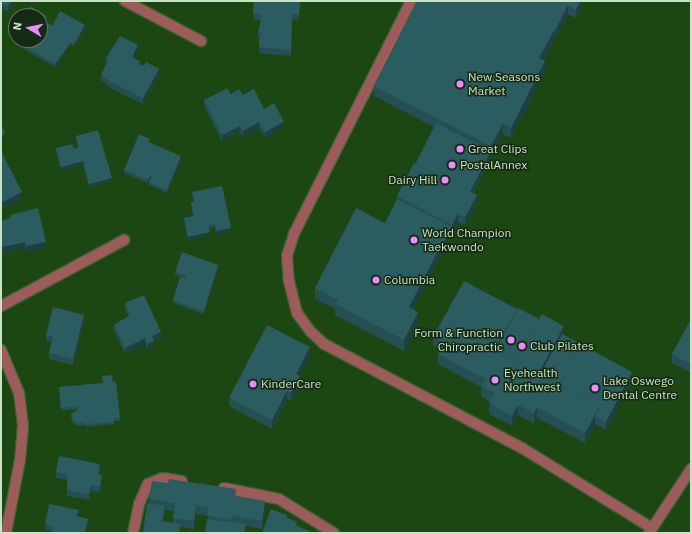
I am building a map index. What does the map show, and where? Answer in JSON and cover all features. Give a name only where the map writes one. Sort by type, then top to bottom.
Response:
[{"type":"street","points":[[125,1],[201,41]]},
{"type":"street","points":[[411,1],[294,234],[288,254],[289,281],[297,314],[310,331],[324,344],[522,448],[651,531],[691,469]]},
{"type":"street","points":[[1,306],[124,240]]},
{"type":"street","points":[[1,350],[19,394],[23,426],[20,460],[6,533]]},
{"type":"street","points":[[133,533],[138,504],[148,484],[163,478],[193,483]]},
{"type":"street","points":[[216,487],[279,499],[334,533]]},
{"type":"building","points":[[1,1],[11,1],[8,6],[4,4],[1,8]]},
{"type":"building","points":[[254,1],[300,1],[299,14],[292,14],[291,50],[259,47],[259,39],[262,33],[258,33],[262,14],[253,14]]},
{"type":"building","name":"New Seasons Market","points":[[418,1],[497,1],[554,30],[539,58],[545,61],[511,128],[503,123],[491,146],[374,86]]},
{"type":"building","points":[[497,1],[580,1],[576,10],[568,5],[554,33],[554,30]]},
{"type":"building","points":[[60,11],[85,25],[74,44],[71,42],[55,64],[27,48],[48,48],[48,24],[52,26]]},
{"type":"building","points":[[120,36],[138,45],[132,57],[140,61],[139,64],[143,66],[146,62],[159,69],[143,98],[112,83],[101,75],[109,59],[106,58]]},
{"type":"building","points":[[227,88],[231,94],[239,89],[243,95],[254,89],[264,109],[274,103],[284,122],[265,132],[259,122],[243,131],[240,126],[222,135],[204,100]]},
{"type":"building","points":[[436,123],[491,151],[470,192],[416,163]]},
{"type":"building","points":[[1,124],[5,133],[1,135]]},
{"type":"building","points":[[98,130],[112,178],[89,184],[83,161],[61,167],[56,148],[72,144],[74,149],[79,147],[76,136]]},
{"type":"building","points":[[139,134],[150,139],[148,142],[181,156],[167,190],[149,182],[152,176],[150,174],[148,180],[124,170]]},
{"type":"building","points":[[1,151],[22,192],[2,202],[1,200]]},
{"type":"building","points":[[414,163],[477,195],[465,217],[458,213],[452,225],[397,196]]},
{"type":"building","points":[[222,186],[231,228],[216,231],[215,224],[208,225],[210,232],[188,237],[184,218],[194,216],[191,202],[194,201],[192,192]]},
{"type":"building","points":[[397,199],[452,227],[438,255],[438,251],[385,223]]},
{"type":"building","points":[[38,208],[46,242],[26,246],[25,242],[2,247],[1,221],[11,218],[10,215]]},
{"type":"building","name":"Columbia","points":[[356,208],[438,251],[409,307],[418,312],[404,340],[335,304],[338,300],[315,288]]},
{"type":"building","points":[[182,252],[218,265],[204,311],[173,300],[180,277],[185,279],[187,276],[175,272]]},
{"type":"building","points":[[464,281],[517,309],[494,351],[452,328],[444,343],[433,337]]},
{"type":"building","points":[[144,295],[161,332],[152,336],[154,341],[148,344],[145,338],[125,348],[114,325],[130,315],[125,303]]},
{"type":"building","points":[[53,307],[84,315],[73,359],[49,353],[53,337],[46,335]]},
{"type":"building","points":[[518,308],[539,319],[516,362],[495,351]]},
{"type":"building","points":[[542,314],[564,326],[538,374],[516,362]]},
{"type":"building","points":[[691,319],[691,364],[672,354]]},
{"type":"building","points":[[267,325],[310,347],[296,374],[300,376],[291,393],[287,391],[272,420],[229,398]]},
{"type":"building","points":[[452,328],[599,407],[585,433],[537,407],[534,413],[518,405],[512,416],[489,403],[495,393],[481,386],[485,379],[438,354]]},
{"type":"building","points":[[562,334],[583,345],[581,344],[559,385],[540,375]]},
{"type":"building","name":"Lake Oswego Dental Centre","points":[[581,344],[632,372],[606,422],[595,416],[599,407],[559,385]]},
{"type":"building","points":[[112,375],[113,382],[116,381],[120,418],[114,418],[114,422],[86,424],[85,422],[77,423],[72,419],[71,414],[78,410],[78,406],[61,408],[59,387],[103,383],[102,376]]},
{"type":"building","points":[[59,456],[100,464],[98,474],[102,475],[100,487],[91,485],[89,494],[67,490],[67,474],[56,472]]},
{"type":"building","points":[[169,479],[236,489],[235,496],[265,501],[262,521],[232,516],[231,520],[207,516],[209,508],[196,506],[194,521],[173,518],[175,503],[149,499],[152,481],[168,483]]},
{"type":"building","points":[[147,503],[165,506],[162,521],[180,524],[179,533],[143,533]]},
{"type":"building","points":[[49,504],[79,510],[77,516],[88,519],[85,533],[51,533],[53,526],[45,524]]},
{"type":"building","points":[[271,509],[287,515],[286,517],[297,522],[296,525],[313,533],[262,533]]},
{"type":"building","points":[[207,519],[245,524],[244,533],[205,533]]},
{"type":"place","name":"New Seasons Market","points":[[460,84]]},
{"type":"place","name":"Great Clips","points":[[460,149]]},
{"type":"place","name":"PostalAnnex","points":[[452,165]]},
{"type":"place","name":"Dairy Hill","points":[[445,180]]},
{"type":"place","name":"World Champion Taekwondo","points":[[414,240]]},
{"type":"place","name":"Columbia","points":[[376,280]]},
{"type":"place","name":"Form & Function Chiropractic","points":[[511,340]]},
{"type":"place","name":"Club Pilates","points":[[522,346]]},
{"type":"place","name":"Eyehealth Northwest","points":[[495,380]]},
{"type":"place","name":"KinderCare","points":[[253,384]]},
{"type":"place","name":"Lake Oswego Dental Centre","points":[[595,388]]}]
